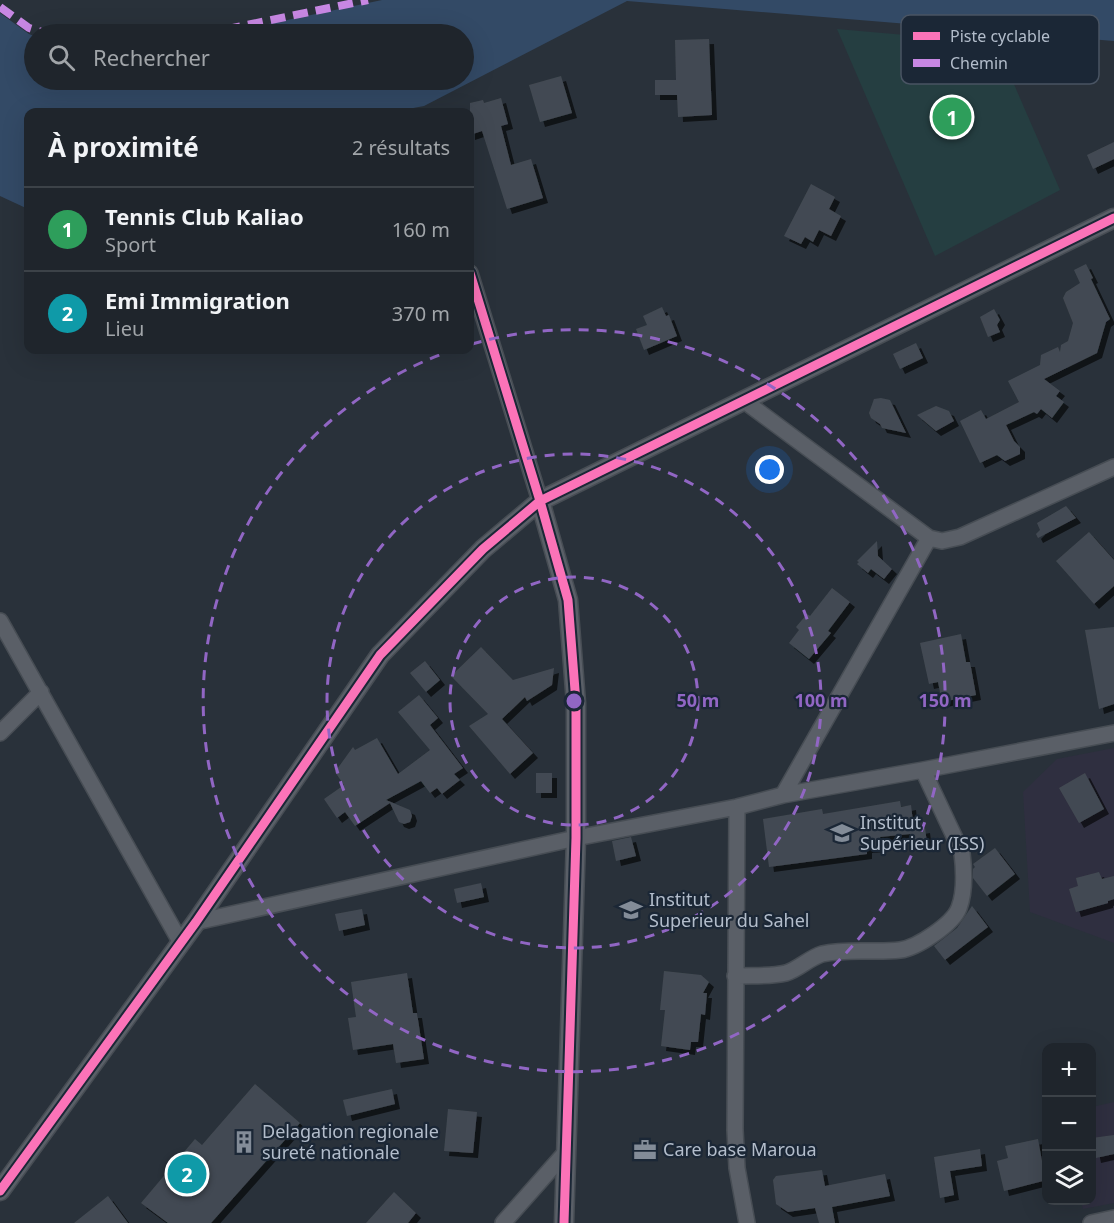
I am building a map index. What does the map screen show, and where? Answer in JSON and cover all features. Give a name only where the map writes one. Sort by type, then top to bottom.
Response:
[{"type":"street","points":[[0,1191],[196,922],[380,655],[483,549],[540,501],[1114,218]]},
{"type":"street","points":[[474,286],[568,600],[576,703],[576,838],[564,1223]]},
{"type":"street","points":[[743,400],[929,538],[942,541],[960,537],[1114,467]]},
{"type":"street","points":[[783,795],[929,538]]},
{"type":"street","points":[[0,621],[181,943]]},
{"type":"street","points":[[0,733],[41,692]]},
{"type":"street","points":[[196,922],[576,838],[737,807],[783,795],[1114,733]]},
{"type":"street","points":[[735,976],[773,975],[787,972],[820,955],[839,951],[902,950],[924,940],[954,916],[960,900],[964,866],[962,853],[923,770]]},
{"type":"street","points":[[737,807],[736,1168],[747,1223]]},
{"type":"street","points":[[503,1223],[565,1153]]},
{"type":"street","points":[[1091,1223],[1114,1218]]},
{"type":"shaded area","points":[[382,0],[1114,0],[1114,41],[1099,40],[1099,15],[901,15],[901,24],[627,1],[474,80],[474,24],[268,24]]},
{"type":"shaded area","points":[[0,13],[24,30],[24,90],[455,90],[424,106],[413,108],[24,108],[24,207],[0,196]]},
{"type":"shaded area","points":[[1114,748],[1114,943],[1030,912],[1023,792],[1057,759]]},
{"type":"shaded area","points":[[1114,1102],[1114,1203],[1083,1209],[1082,1205],[1096,1205],[1096,1106]]},
{"type":"green space","points":[[837,29],[901,35],[901,84],[1014,84],[1060,190],[935,256]]},
{"type":"building","points":[[709,39],[712,115],[678,117],[677,95],[655,95],[655,80],[676,80],[675,40]]},
{"type":"building","points":[[561,76],[572,113],[540,122],[529,85]]},
{"type":"building","points":[[501,98],[508,124],[501,126],[511,165],[531,159],[543,198],[507,209],[482,131],[474,134],[474,108],[470,108],[470,103],[483,100],[484,103]]},
{"type":"building","points":[[1114,142],[1114,159],[1093,169],[1087,155]]},
{"type":"building","points":[[811,184],[835,197],[829,209],[841,216],[831,236],[819,230],[813,242],[805,237],[801,244],[784,236]]},
{"type":"building","points":[[1086,264],[1110,319],[1106,322],[1097,353],[1044,379],[1060,391],[1056,396],[1064,402],[1052,418],[1041,409],[1037,414],[1034,412],[1006,425],[1014,441],[1020,447],[1020,454],[1005,461],[997,455],[980,463],[960,421],[981,410],[986,419],[1019,402],[1008,381],[1040,365],[1041,355],[1058,347],[1060,352],[1061,345],[1068,341],[1073,323],[1063,298],[1066,292],[1080,283],[1074,270]]},
{"type":"building","points":[[662,307],[666,316],[669,315],[677,336],[644,350],[636,329],[647,325],[643,316]]},
{"type":"building","points":[[994,309],[1000,320],[997,325],[1000,332],[988,337],[980,317]]},
{"type":"building","points":[[916,343],[923,358],[900,369],[893,354]]},
{"type":"building","points":[[874,399],[890,400],[906,433],[882,428],[871,418],[869,413]]},
{"type":"building","points":[[936,406],[949,411],[954,421],[936,431],[917,415]]},
{"type":"building","points":[[1066,506],[1076,518],[1038,538],[1036,534],[1040,530],[1037,523]]},
{"type":"building","points":[[1089,532],[1114,560],[1114,586],[1094,604],[1056,561]]},
{"type":"building","points":[[877,541],[878,556],[892,569],[884,579],[871,569],[868,573],[857,564],[859,562],[857,561]]},
{"type":"building","points":[[832,588],[850,602],[828,631],[831,633],[809,659],[789,643],[799,630],[796,627],[807,614],[810,616]]},
{"type":"building","points":[[1114,627],[1114,704],[1099,709],[1085,630]]},
{"type":"building","points":[[961,634],[966,662],[970,662],[976,695],[942,702],[938,682],[929,684],[920,643]]},
{"type":"building","points":[[481,647],[513,680],[554,668],[552,685],[527,701],[525,697],[502,719],[533,753],[510,774],[469,726],[488,714],[451,676]]},
{"type":"building","points":[[425,661],[440,680],[426,692],[410,673]]},
{"type":"building","points":[[419,695],[438,718],[430,725],[463,768],[454,774],[460,780],[442,794],[437,788],[430,793],[421,781],[386,800],[410,810],[412,816],[410,822],[404,824],[399,822],[390,803],[355,826],[345,812],[337,818],[324,799],[344,785],[335,772],[353,747],[355,750],[377,738],[398,774],[430,750],[398,712]]},
{"type":"building","points":[[536,773],[552,773],[552,793],[536,793]]},
{"type":"building","points":[[1085,773],[1104,809],[1079,823],[1059,788]]},
{"type":"building","name":"Institut Supérieur (ISS)","points":[[900,801],[901,807],[911,805],[914,830],[925,828],[927,843],[911,844],[910,834],[880,837],[882,847],[867,848],[867,854],[769,867],[763,819],[822,809],[823,814]]},
{"type":"building","points":[[631,837],[636,856],[616,861],[612,841]]},
{"type":"building","points":[[995,848],[1015,874],[987,896],[973,878],[975,867],[973,864]]},
{"type":"building","points":[[1099,872],[1102,879],[1114,876],[1114,899],[1108,903],[1076,912],[1069,889],[1078,886],[1076,878]]},
{"type":"building","points":[[481,883],[484,897],[457,903],[454,889]]},
{"type":"building","points":[[972,906],[988,927],[945,960],[934,946],[957,928]]},
{"type":"building","points":[[362,909],[365,925],[339,931],[335,914]]},
{"type":"building","points":[[664,971],[701,975],[709,982],[703,993],[707,993],[705,1015],[701,1014],[698,1042],[691,1042],[690,1050],[661,1046],[665,1010],[660,1010]]},
{"type":"building","points":[[407,973],[413,1013],[417,1013],[424,1059],[396,1063],[393,1044],[353,1050],[348,1018],[356,1017],[351,982]]},
{"type":"building","name":"Delagation regionale sureté nationale","points":[[255,1084],[300,1123],[211,1223],[168,1223],[141,1203],[195,1139],[202,1145]]},
{"type":"building","points":[[392,1089],[395,1104],[347,1116],[343,1100]]},
{"type":"building","points":[[448,1109],[477,1112],[473,1153],[444,1151]]},
{"type":"building","points":[[1114,1135],[1114,1154],[1096,1158],[1096,1137]]},
{"type":"building","points":[[1038,1139],[1042,1161],[1042,1181],[1004,1191],[997,1161],[1008,1158],[1005,1146]]},
{"type":"building","points":[[980,1149],[982,1166],[950,1171],[954,1195],[940,1198],[934,1157]]},
{"type":"building","points":[[822,1170],[825,1186],[885,1174],[890,1196],[832,1207],[835,1223],[819,1223],[815,1208],[788,1212],[776,1204],[773,1180],[776,1176]]},
{"type":"building","points":[[394,1192],[416,1213],[408,1223],[366,1223]]},
{"type":"building","points":[[108,1196],[128,1223],[74,1223]]},
{"type":"marked path","points":[[252,24],[368,0]]},
{"type":"marked path","points":[[0,7],[24,24]]},
{"type":"cycle path","points":[[0,1191],[196,922],[380,655],[483,549],[540,501],[1114,218]]},
{"type":"cycle path","points":[[474,286],[568,600],[576,703],[576,838],[564,1223]]},
{"type":"place","name":"Tennis Club Kaliao","points":[[952,117]]},
{"type":"place","name":"Institut Supérieur (ISS)","points":[[842,833]]},
{"type":"place","name":"Institut Superieur du Sahel","points":[[631,910]]},
{"type":"place","name":"Delagation regionale sureté nationale","points":[[244,1142]]},
{"type":"place","name":"Care base Maroua","points":[[645,1150]]},
{"type":"place","name":"Emi Immigration","points":[[187,1174]]}]
